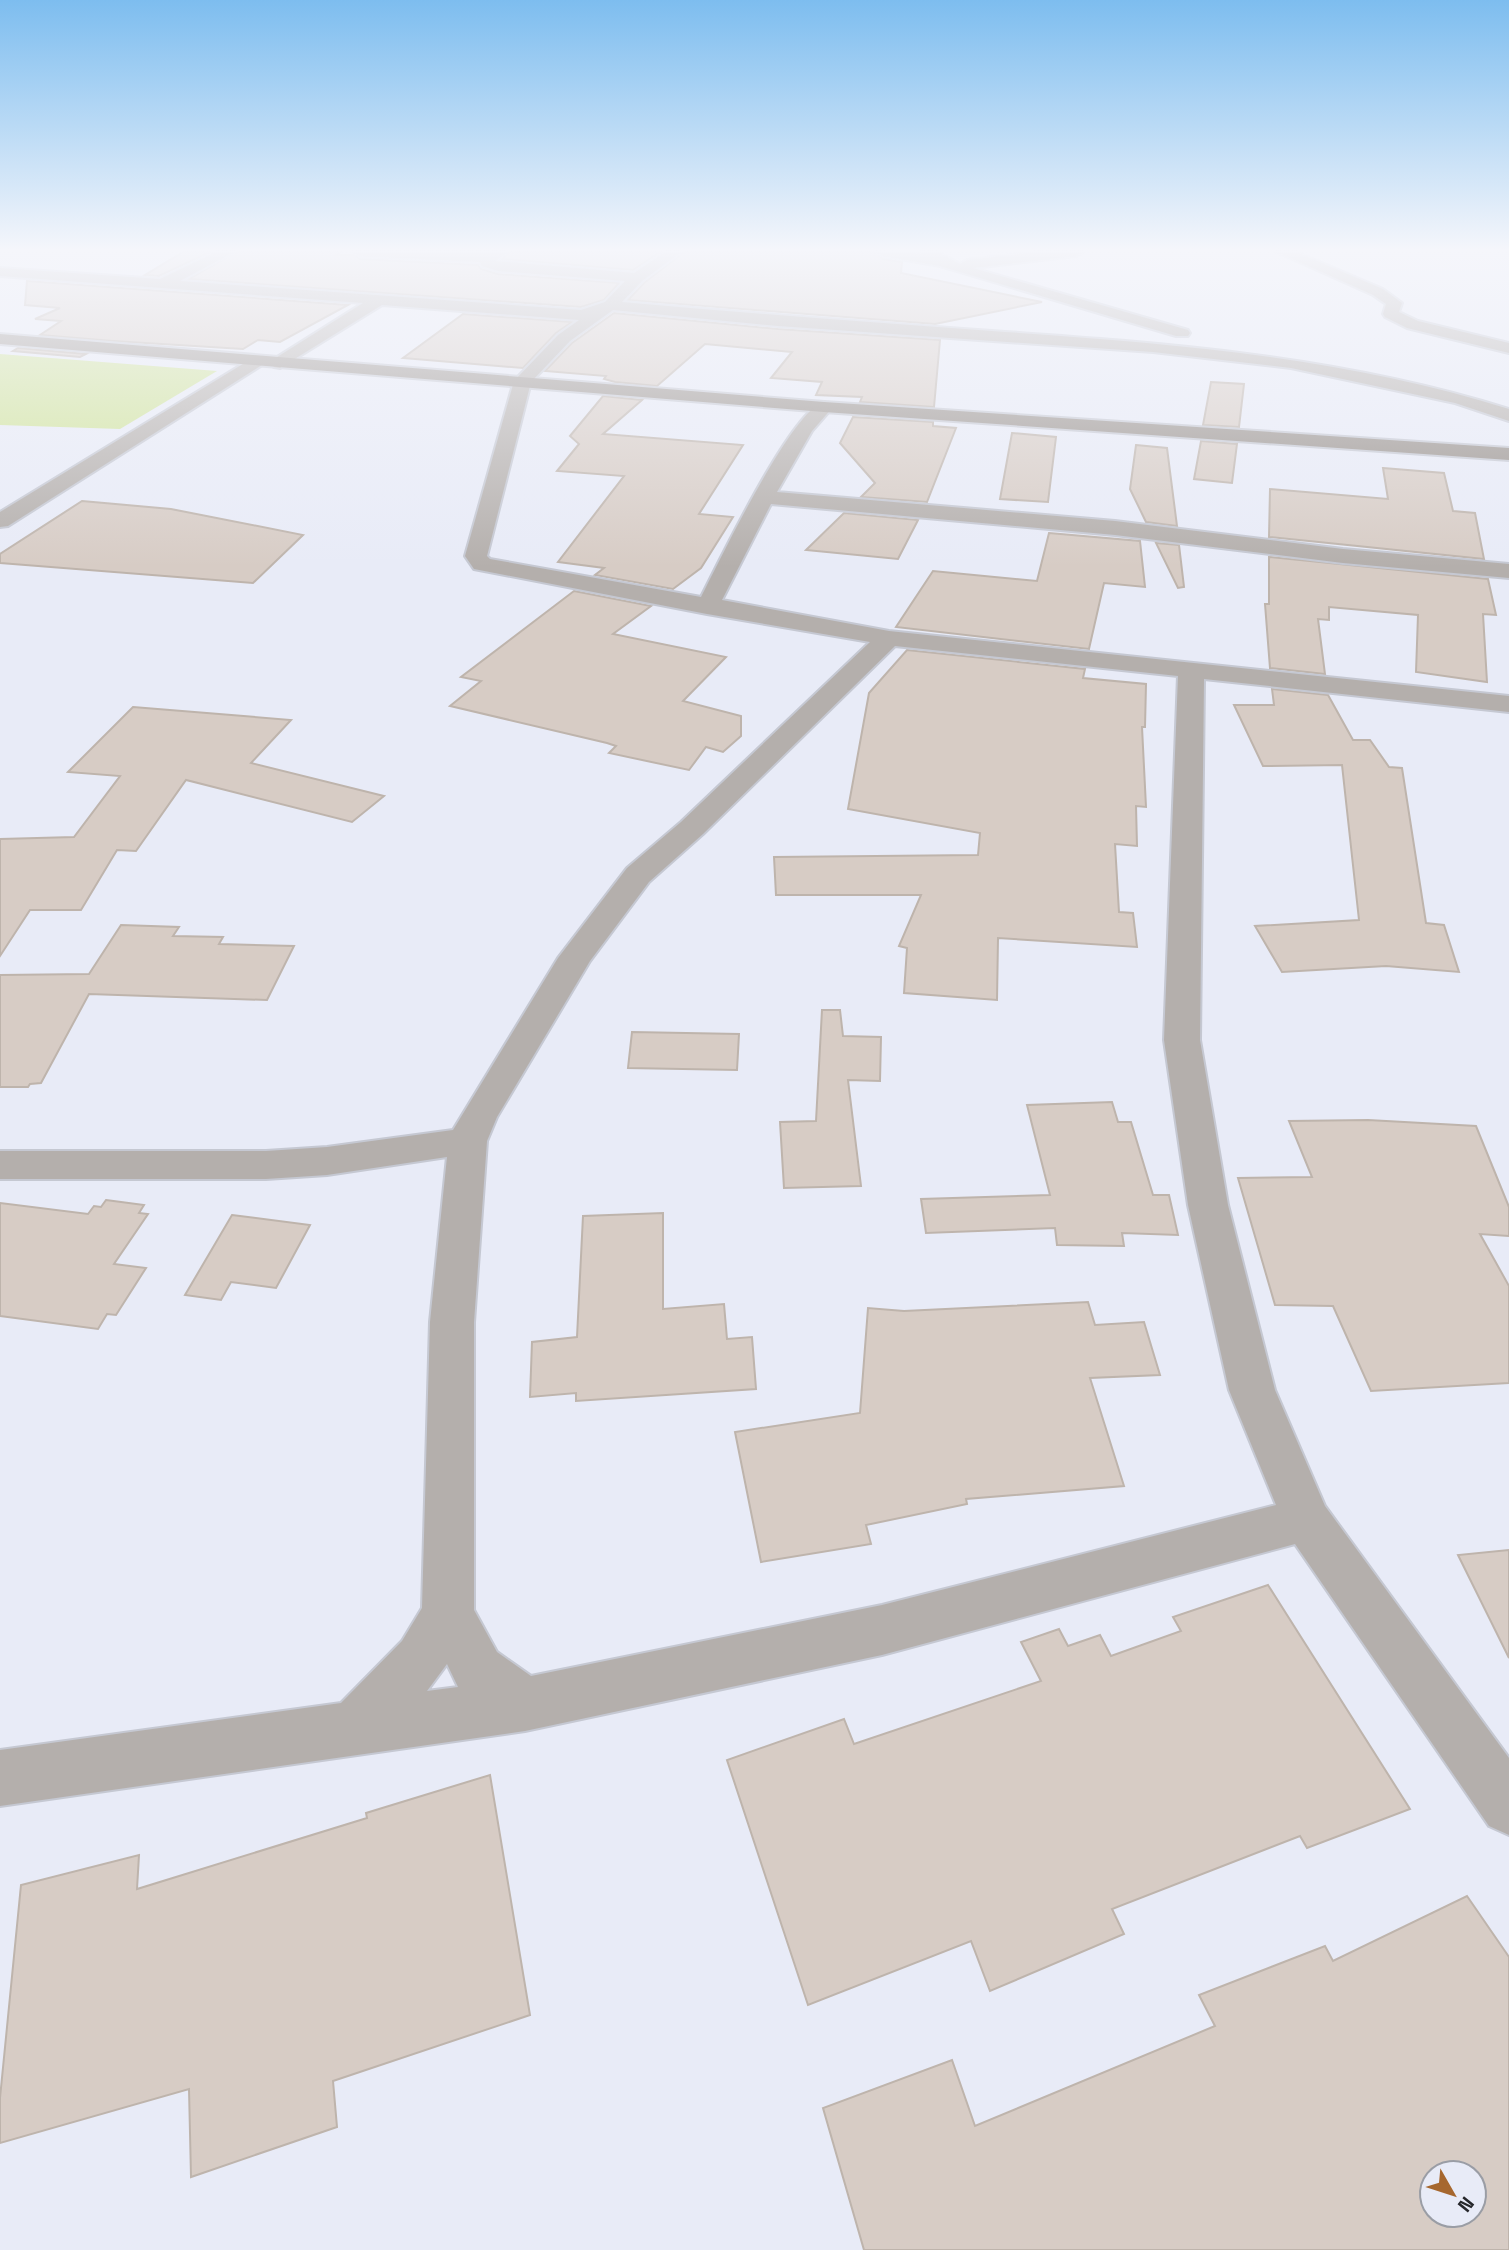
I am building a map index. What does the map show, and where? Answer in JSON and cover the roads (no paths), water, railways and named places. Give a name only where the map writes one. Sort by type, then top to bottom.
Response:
[{"type":"main road","points":[[209,357],[824,407],[1509,454]]},
{"type":"street","points":[[280,363],[289,357]]},
{"type":"street","points":[[546,357],[523,381],[476,556],[478,561],[498,569],[889,638],[1509,704]]},
{"type":"street","points":[[1239,357],[1290,363]]},
{"type":"street","points":[[1269,357],[1459,399],[1509,415]]},
{"type":"street","points":[[0,521],[256,361]]},
{"type":"street","points":[[707,607],[764,497],[804,428],[824,407]]},
{"type":"street","points":[[764,497],[1115,528],[1343,556],[1509,572]]},
{"type":"street","points":[[525,1704],[478,1670],[448,1613],[452,1322],[468,1141],[478,1117],[575,958],[638,875],[692,828],[889,638]]},
{"type":"street","points":[[1191,670],[1182,1040],[1208,1205],[1252,1390],[1306,1519],[1509,1806]]},
{"type":"street","points":[[0,1165],[266,1165],[327,1161],[468,1141]]},
{"type":"street","points":[[0,1778],[525,1704],[882,1630],[1306,1519]]},
{"type":"street","points":[[354,1730],[421,1659],[448,1613]]}]
